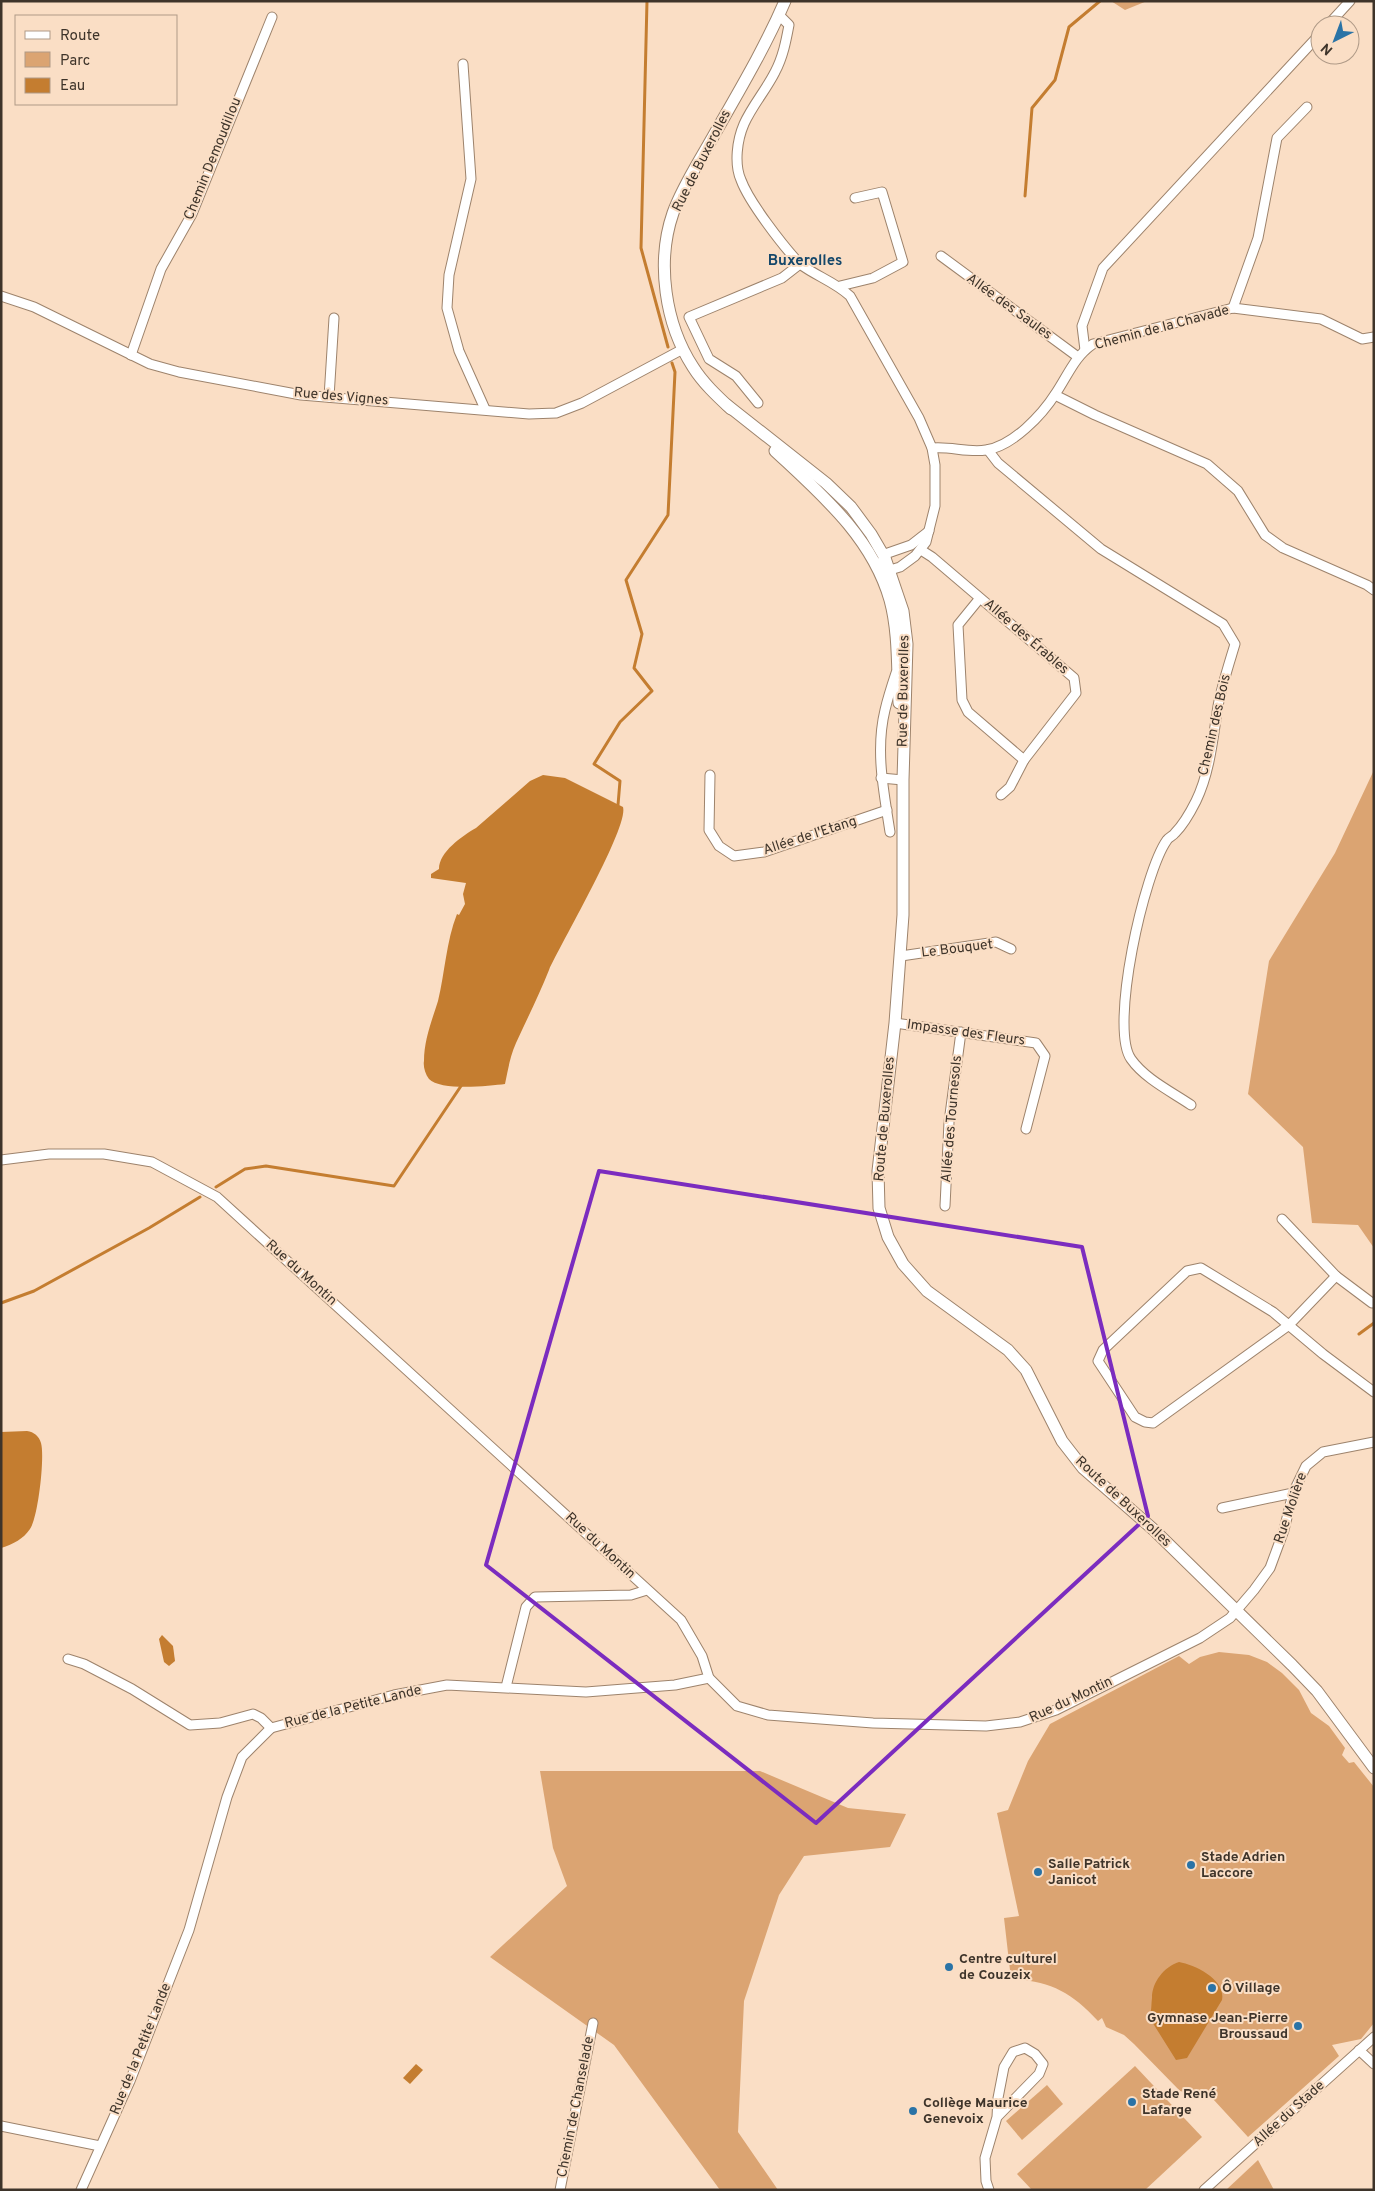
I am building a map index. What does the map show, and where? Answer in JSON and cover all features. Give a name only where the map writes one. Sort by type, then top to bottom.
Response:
[{"type":"street","name":"Rue de Buxerolles","points":[[785,1],[685,187],[673,214],[667,240],[665,272],[667,294],[683,349],[706,384],[838,511],[858,536],[876,566],[890,600],[894,624],[903,780]]},
{"type":"street","points":[[1337,15],[1350,1]]},
{"type":"street","points":[[779,15],[789,24],[786,44],[776,71],[744,123],[738,142],[740,179],[752,200],[800,264],[810,272],[840,286],[850,296],[919,418],[932,448],[935,474],[935,506],[929,531],[926,542],[921,550],[900,567],[890,570],[876,566],[888,553],[911,545],[929,531]]},
{"type":"street","name":"Chemin Demoudillou","points":[[131,355],[161,269],[192,214],[272,17]]},
{"type":"street","points":[[1085,350],[1082,326],[1103,268],[1310,45]]},
{"type":"street","points":[[462,64],[471,179],[449,275],[447,308],[459,351],[485,409]]},
{"type":"street","points":[[1233,308],[1258,238],[1277,138],[1307,107]]},
{"type":"street","points":[[840,286],[873,278],[903,262],[882,192],[855,198]]},
{"type":"street","name":"Allée des Saules","points":[[941,256],[1078,357]]},
{"type":"street","points":[[758,403],[736,376],[710,359],[689,317],[782,278],[800,264]]},
{"type":"street","name":"Rue des Vignes","points":[[1,296],[34,307],[150,364],[179,372],[301,395],[530,414],[556,413],[582,402],[683,349]]},
{"type":"street","name":"Chemin de la Chavade","points":[[932,448],[988,450],[1016,437],[1055,395],[1078,357],[1093,344],[1233,308],[1322,319],[1362,339],[1374,337]]},
{"type":"street","points":[[329,397],[334,318]]},
{"type":"street","points":[[1055,395],[1095,415],[1207,464],[1238,491],[1265,535],[1283,548],[1367,585],[1374,590]]},
{"type":"street","name":"Rue de Buxerolles","points":[[727,405],[832,489],[851,507],[871,534],[884,558],[890,570],[903,611],[907,644],[903,780],[904,915],[896,1022]]},
{"type":"street","name":"Chemin des Bois","points":[[988,450],[998,463],[1101,549],[1223,624],[1235,644],[1219,703],[1210,758],[1196,801],[1175,833],[1167,840],[1150,877],[1129,962],[1124,1000],[1124,1039],[1130,1058],[1145,1074],[1191,1105]]},
{"type":"street","name":"Allée des Érables","points":[[921,550],[932,557],[1074,678],[1076,693],[1024,760],[968,712],[962,700],[958,625],[980,598]]},
{"type":"street","points":[[890,832],[881,778],[880,748],[884,711],[897,671]]},
{"type":"street","points":[[1001,795],[1010,787],[1024,760]]},
{"type":"street","name":"Allée de l'Etang","points":[[710,775],[709,830],[719,846],[734,856],[764,852],[887,810]]},
{"type":"street","points":[[881,778],[903,780]]},
{"type":"street","name":"Le Bouquet","points":[[901,956],[996,942],[1011,949]]},
{"type":"street","name":"Impasse des Fleurs","points":[[896,1022],[1036,1043],[1045,1056],[1026,1129]]},
{"type":"street","name":"Route de Buxerolles","points":[[896,1022],[885,1100],[878,1180],[879,1208],[888,1237],[903,1264],[927,1291],[1008,1350],[1026,1370],[1062,1441],[1083,1468],[1154,1530],[1316,1691],[1374,1768]]},
{"type":"street","name":"Allée des Tournesols","points":[[945,1206],[949,1122],[961,1032]]},
{"type":"street","name":"Rue du Montin","points":[[1,1160],[49,1154],[104,1154],[152,1162],[217,1197],[681,1620],[702,1656],[709,1678],[737,1706],[768,1715],[873,1723],[1007,1725],[1056,1710],[1200,1638],[1230,1618],[1237,1611]]},
{"type":"street","points":[[1282,1219],[1336,1276],[1372,1303]]},
{"type":"street","points":[[1336,1276],[1289,1325],[1153,1423],[1145,1422],[1135,1417],[1098,1361],[1103,1350],[1187,1271],[1201,1268],[1273,1312],[1289,1325],[1374,1392]]},
{"type":"street","name":"Rue Molière","points":[[1237,1611],[1270,1568],[1284,1530],[1293,1493],[1306,1466],[1323,1452],[1374,1442]]},
{"type":"street","points":[[1222,1508],[1293,1493]]},
{"type":"street","points":[[506,1686],[526,1607],[535,1597],[631,1595],[647,1590]]},
{"type":"street","points":[[68,1659],[84,1664],[132,1689],[190,1725],[205,1725],[253,1714],[261,1718],[271,1728]]},
{"type":"street","name":"Rue de la Petite Lande","points":[[81,2190],[130,2081],[189,1930],[227,1797],[242,1757],[271,1728],[394,1695],[447,1684],[586,1692],[675,1685],[709,1678]]},
{"type":"street","name":"Chemin de Chanselade","points":[[560,2190],[593,2023]]},
{"type":"street","name":"Allée du Stade","points":[[1204,2190],[1374,2037]]},
{"type":"street","points":[[988,2190],[985,2158],[996,2117],[1004,2067],[1013,2052],[1025,2048],[1035,2054],[1043,2064],[1040,2074],[996,2117]]},
{"type":"street","points":[[1360,2050],[1374,2064]]},
{"type":"street","points":[[1,2126],[100,2146]]},
{"type":"highlighted area","points":[[599,1171],[1082,1247],[1148,1516],[816,1823],[486,1565]]},
{"type":"green space","points":[[1111,1],[1147,1],[1125,10]]},
{"type":"green space","points":[[1374,770],[1374,1248],[1358,1225],[1312,1223],[1303,1147],[1248,1094],[1269,961],[1335,853]]},
{"type":"green space","name":"Stade Adrien Laccore","points":[[1219,1652],[1249,1655],[1267,1662],[1282,1673],[1299,1690],[1311,1713],[1329,1726],[1345,1748],[1342,1755],[1349,1763],[1354,1762],[1374,1787],[1374,2023],[1361,2039],[1332,2045],[1339,2056],[1248,2137],[1213,2099],[1180,2091],[1124,2035],[1106,2027],[1102,2018],[1098,2021],[1069,1995],[1037,1982],[1011,1979],[1004,1918],[1019,1916],[997,1813],[1008,1810],[1028,1761],[1050,1724],[1179,1656],[1189,1664],[1200,1657]]},
{"type":"green space","points":[[540,1771],[760,1771],[848,1808],[906,1814],[890,1847],[804,1856],[779,1895],[744,2001],[738,2132],[778,2190],[720,2190],[614,2045],[490,1957],[567,1886],[553,1848]]},
{"type":"green space","name":"Stade René Lafarge","points":[[1135,2066],[1202,2137],[1145,2190],[1032,2190],[1017,2174]]},
{"type":"green space","points":[[1047,2085],[1063,2104],[1022,2140],[1006,2121]]},
{"type":"green space","points":[[1258,2160],[1274,2190],[1226,2190]]},
{"type":"water","points":[[543,775],[565,778],[623,807],[622,819],[616,837],[593,886],[549,970],[516,1043],[505,1084],[465,1087],[435,1083],[426,1075],[424,1063],[425,1045],[438,1001],[453,925],[457,914],[459,915],[465,904],[463,894],[466,883],[431,878],[431,874],[439,869],[443,857],[452,845],[476,828],[530,781]]},
{"type":"water","points":[[27,1431],[38,1436],[42,1450],[36,1513],[30,1529],[24,1536],[14,1543],[1,1548],[1,1432]]},
{"type":"water","points":[[162,1635],[173,1646],[175,1661],[169,1666],[164,1662],[159,1639]]},
{"type":"water","points":[[1179,1962],[1201,1970],[1215,1980],[1222,1993],[1222,2000],[1187,2058],[1176,2060],[1149,2017],[1154,1986],[1168,1967]]},
{"type":"water","points":[[416,2064],[423,2070],[410,2084],[403,2078]]},
{"type":"waterway","points":[[647,1],[641,248],[668,347]]},
{"type":"waterway","points":[[1025,196],[1032,108],[1055,80],[1069,27],[1100,1]]},
{"type":"waterway","points":[[616,806],[618,805],[620,781],[594,764],[620,722],[652,691],[634,668],[642,634],[626,580],[668,515],[675,372],[672,363]]},
{"type":"waterway","points":[[216,1187],[245,1169],[266,1166],[394,1186],[463,1083]]},
{"type":"waterway","points":[[1,1303],[34,1291],[149,1228],[200,1197]]},
{"type":"waterway","points":[[1359,1334],[1374,1323]]},
{"type":"place","name":"Stade Adrien Laccore","points":[[1191,1865]]},
{"type":"place","name":"Salle Patrick Janicot","points":[[1038,1872]]},
{"type":"place","name":"Centre culturel de Couzeix","points":[[949,1967]]},
{"type":"place","name":"Ô Village","points":[[1212,1988]]},
{"type":"place","name":"Gymnase Jean-Pierre Broussaud","points":[[1298,2026]]},
{"type":"place","name":"Stade René Lafarge","points":[[1132,2102]]},
{"type":"place","name":"Collège Maurice Genevoix","points":[[913,2111]]},
{"type":"district","name":"Buxerolles","points":[[805,261]]}]
